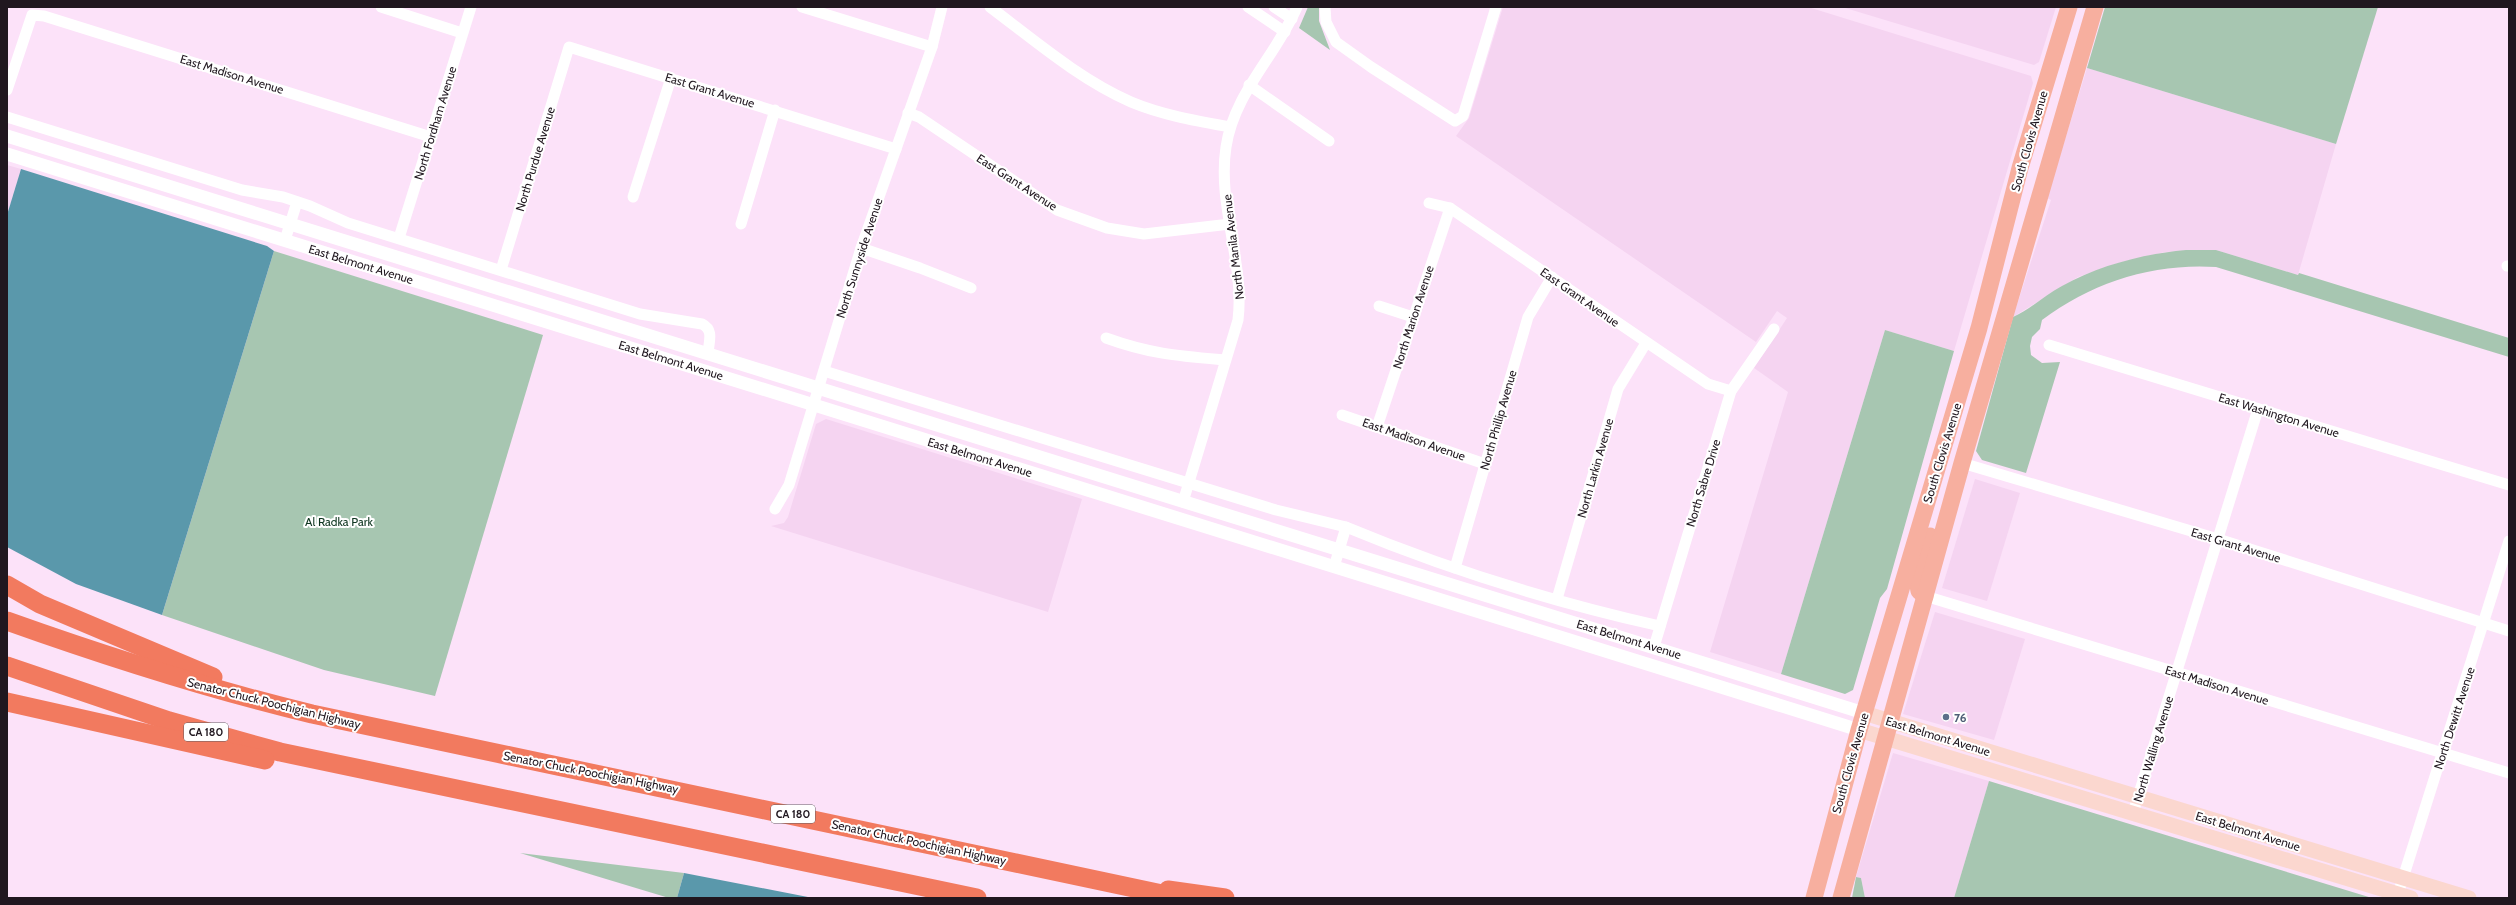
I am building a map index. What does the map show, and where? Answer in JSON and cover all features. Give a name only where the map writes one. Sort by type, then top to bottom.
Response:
[{"type":"highway","points":[[7,585],[40,604],[193,670],[312,714]]},
{"type":"highway","name":"Senator Chuck Poochigian Highway","points":[[7,621],[152,671],[312,714],[1181,898]]},
{"type":"highway","name":"CA 180","points":[[7,666],[124,706],[216,735],[280,752],[977,898]]},
{"type":"highway","points":[[7,702],[261,760],[318,770],[410,780]]},
{"type":"highway","points":[[1101,881],[1225,898]]},
{"type":"main road","name":"South Clovis Avenue","points":[[1814,898],[1859,730],[1956,408],[1979,328],[2020,168],[2069,7]]},
{"type":"main road","name":"South Clovis Avenue","points":[[1841,898],[1962,463],[2093,10]]},
{"type":"main road","points":[[1941,538],[1942,492],[1963,420],[1961,413],[1956,408]]},
{"type":"main road","points":[[1925,596],[1919,591],[1917,580],[1934,524],[1934,480]]},
{"type":"main road","name":"East Belmont Avenue","points":[[1864,713],[2469,898]]},
{"type":"main road","name":"East Belmont Avenue","points":[[1859,730],[2405,896]]},
{"type":"street","points":[[381,7],[462,33]]},
{"type":"street","name":"North Fordham Avenue","points":[[399,238],[471,7]]},
{"type":"street","name":"North Sunnyside Avenue","points":[[774,509],[789,485],[861,248],[932,47],[942,7]]},
{"type":"street","points":[[990,7],[1081,74],[1130,101],[1184,118],[1230,127]]},
{"type":"street","points":[[1248,7],[1285,32]]},
{"type":"street","points":[[1274,7],[1292,19]]},
{"type":"street","name":"North Manila Avenue","points":[[1183,502],[1238,320],[1240,307],[1224,167],[1230,127],[1249,85],[1285,32],[1297,7]]},
{"type":"street","points":[[1325,7],[1326,22],[1336,42],[1371,67],[1455,121],[1463,116],[1496,7]]},
{"type":"street","points":[[807,8],[932,47]]},
{"type":"street","name":"East Madison Avenue","points":[[7,90],[32,15],[44,16],[431,137]]},
{"type":"street","name":"East Grant Avenue","points":[[569,47],[896,148]]},
{"type":"street","name":"North Purdue Avenue","points":[[501,270],[569,47]]},
{"type":"street","points":[[633,197],[671,78]]},
{"type":"street","points":[[1249,85],[1329,141]]},
{"type":"street","points":[[742,224],[775,110]]},
{"type":"street","name":"East Grant Avenue","points":[[908,113],[919,117],[1057,210],[1107,228],[1144,234],[1230,224]]},
{"type":"street","name":"East Belmont Avenue","points":[[7,117],[242,190],[297,202],[348,223],[640,314],[702,324],[708,327],[711,333],[708,353]]},
{"type":"street","name":"East Belmont Avenue","points":[[7,136],[1183,502],[1654,646],[1864,713]]},
{"type":"street","name":"East Belmont Avenue","points":[[7,154],[1859,730]]},
{"type":"street","points":[[285,240],[297,202]]},
{"type":"street","name":"East Grant Avenue","points":[[1429,204],[1450,208],[1708,384],[1731,392]]},
{"type":"street","name":"North Marion Avenue","points":[[1377,427],[1450,208]]},
{"type":"street","points":[[861,248],[920,268],[971,288]]},
{"type":"street","name":"North Phillip Avenue","points":[[1455,568],[1528,317],[1552,277]]},
{"type":"street","points":[[505,309],[508,304],[513,302],[576,321],[613,324]]},
{"type":"street","points":[[1379,306],[1414,317]]},
{"type":"street","name":"North Sabre Drive","points":[[1654,646],[1731,392],[1774,329]]},
{"type":"street","points":[[1106,338],[1140,350],[1162,355],[1225,360]]},
{"type":"street","name":"North Larkin Avenue","points":[[1557,599],[1618,390],[1646,343]]},
{"type":"street","name":"East Washington Avenue","points":[[2049,345],[2509,486]]},
{"type":"street","points":[[824,371],[1276,510],[1346,527],[1401,550],[1455,568],[1601,612],[1660,626]]},
{"type":"street","name":"North Walling Avenue","points":[[2133,813],[2258,409]]},
{"type":"street","name":"East Madison Avenue","points":[[1342,415],[1485,464]]},
{"type":"street","name":"East Grant Avenue","points":[[1962,463],[2218,540],[2509,631]]},
{"type":"street","points":[[1334,567],[1346,527]]},
{"type":"street","name":"North Dewitt Avenue","points":[[2405,896],[2404,878],[2509,541]]},
{"type":"street","name":"East Madison Avenue","points":[[1925,596],[2509,773]]},
{"type":"shaded area","points":[[1503,7],[1808,7],[2031,76],[2033,83],[1954,351],[1885,330],[1781,674],[1710,652],[1788,392],[1754,368],[1787,318],[1777,311],[1756,342],[1456,136],[1469,118]]},
{"type":"shaded area","points":[[1842,7],[2056,7],[2039,62],[2034,65]]},
{"type":"shaded area","points":[[2087,68],[2336,144],[2298,275],[2216,250],[2165,252],[2118,263],[2078,277],[2013,317],[2051,200],[2047,198]]},
{"type":"shaded area","points":[[7,165],[21,169],[7,215]]},
{"type":"shaded area","points":[[826,419],[1082,499],[1048,612],[771,526],[784,523],[788,517],[816,424]]},
{"type":"shaded area","points":[[1975,479],[2020,493],[1987,601],[1942,588]]},
{"type":"shaded area","points":[[1935,612],[2025,639],[1994,740],[1903,714]]},
{"type":"shaded area","points":[[1893,753],[1989,781],[1954,898],[1865,898],[1861,878],[1856,877]]},
{"type":"green space","points":[[1308,7],[1319,7],[1319,21],[1330,50],[1299,28]]},
{"type":"green space","points":[[2105,7],[2378,7],[2336,144],[2087,68]]},
{"type":"green space","points":[[2186,250],[2216,250],[2298,275],[2299,273],[2509,338],[2509,357],[2216,267],[2169,268],[2147,272],[2103,285],[2082,295],[2042,320],[2040,329],[2032,337],[2030,346],[2031,355],[2042,363],[2060,362],[2026,473],[1982,460],[1976,451],[2013,317],[2062,286],[2091,272],[2107,266],[2154,254]]},
{"type":"green space","name":"Al Radka Park","points":[[274,251],[543,335],[435,696],[324,670],[162,615]]},
{"type":"green space","points":[[1885,330],[1954,351],[1887,589],[1880,598],[1853,690],[1845,694],[1781,674]]},
{"type":"green space","points":[[1989,781],[2372,898],[1954,898]]},
{"type":"green space","points":[[520,853],[684,873],[677,898],[669,898]]},
{"type":"green space","points":[[1856,877],[1861,878],[1865,898],[1852,898]]},
{"type":"water","points":[[21,169],[267,246],[274,251],[162,615],[76,584],[7,547],[7,215]]},
{"type":"water","points":[[684,873],[813,898],[677,898]]},
{"type":"place","name":"76","points":[[1946,717]]}]
